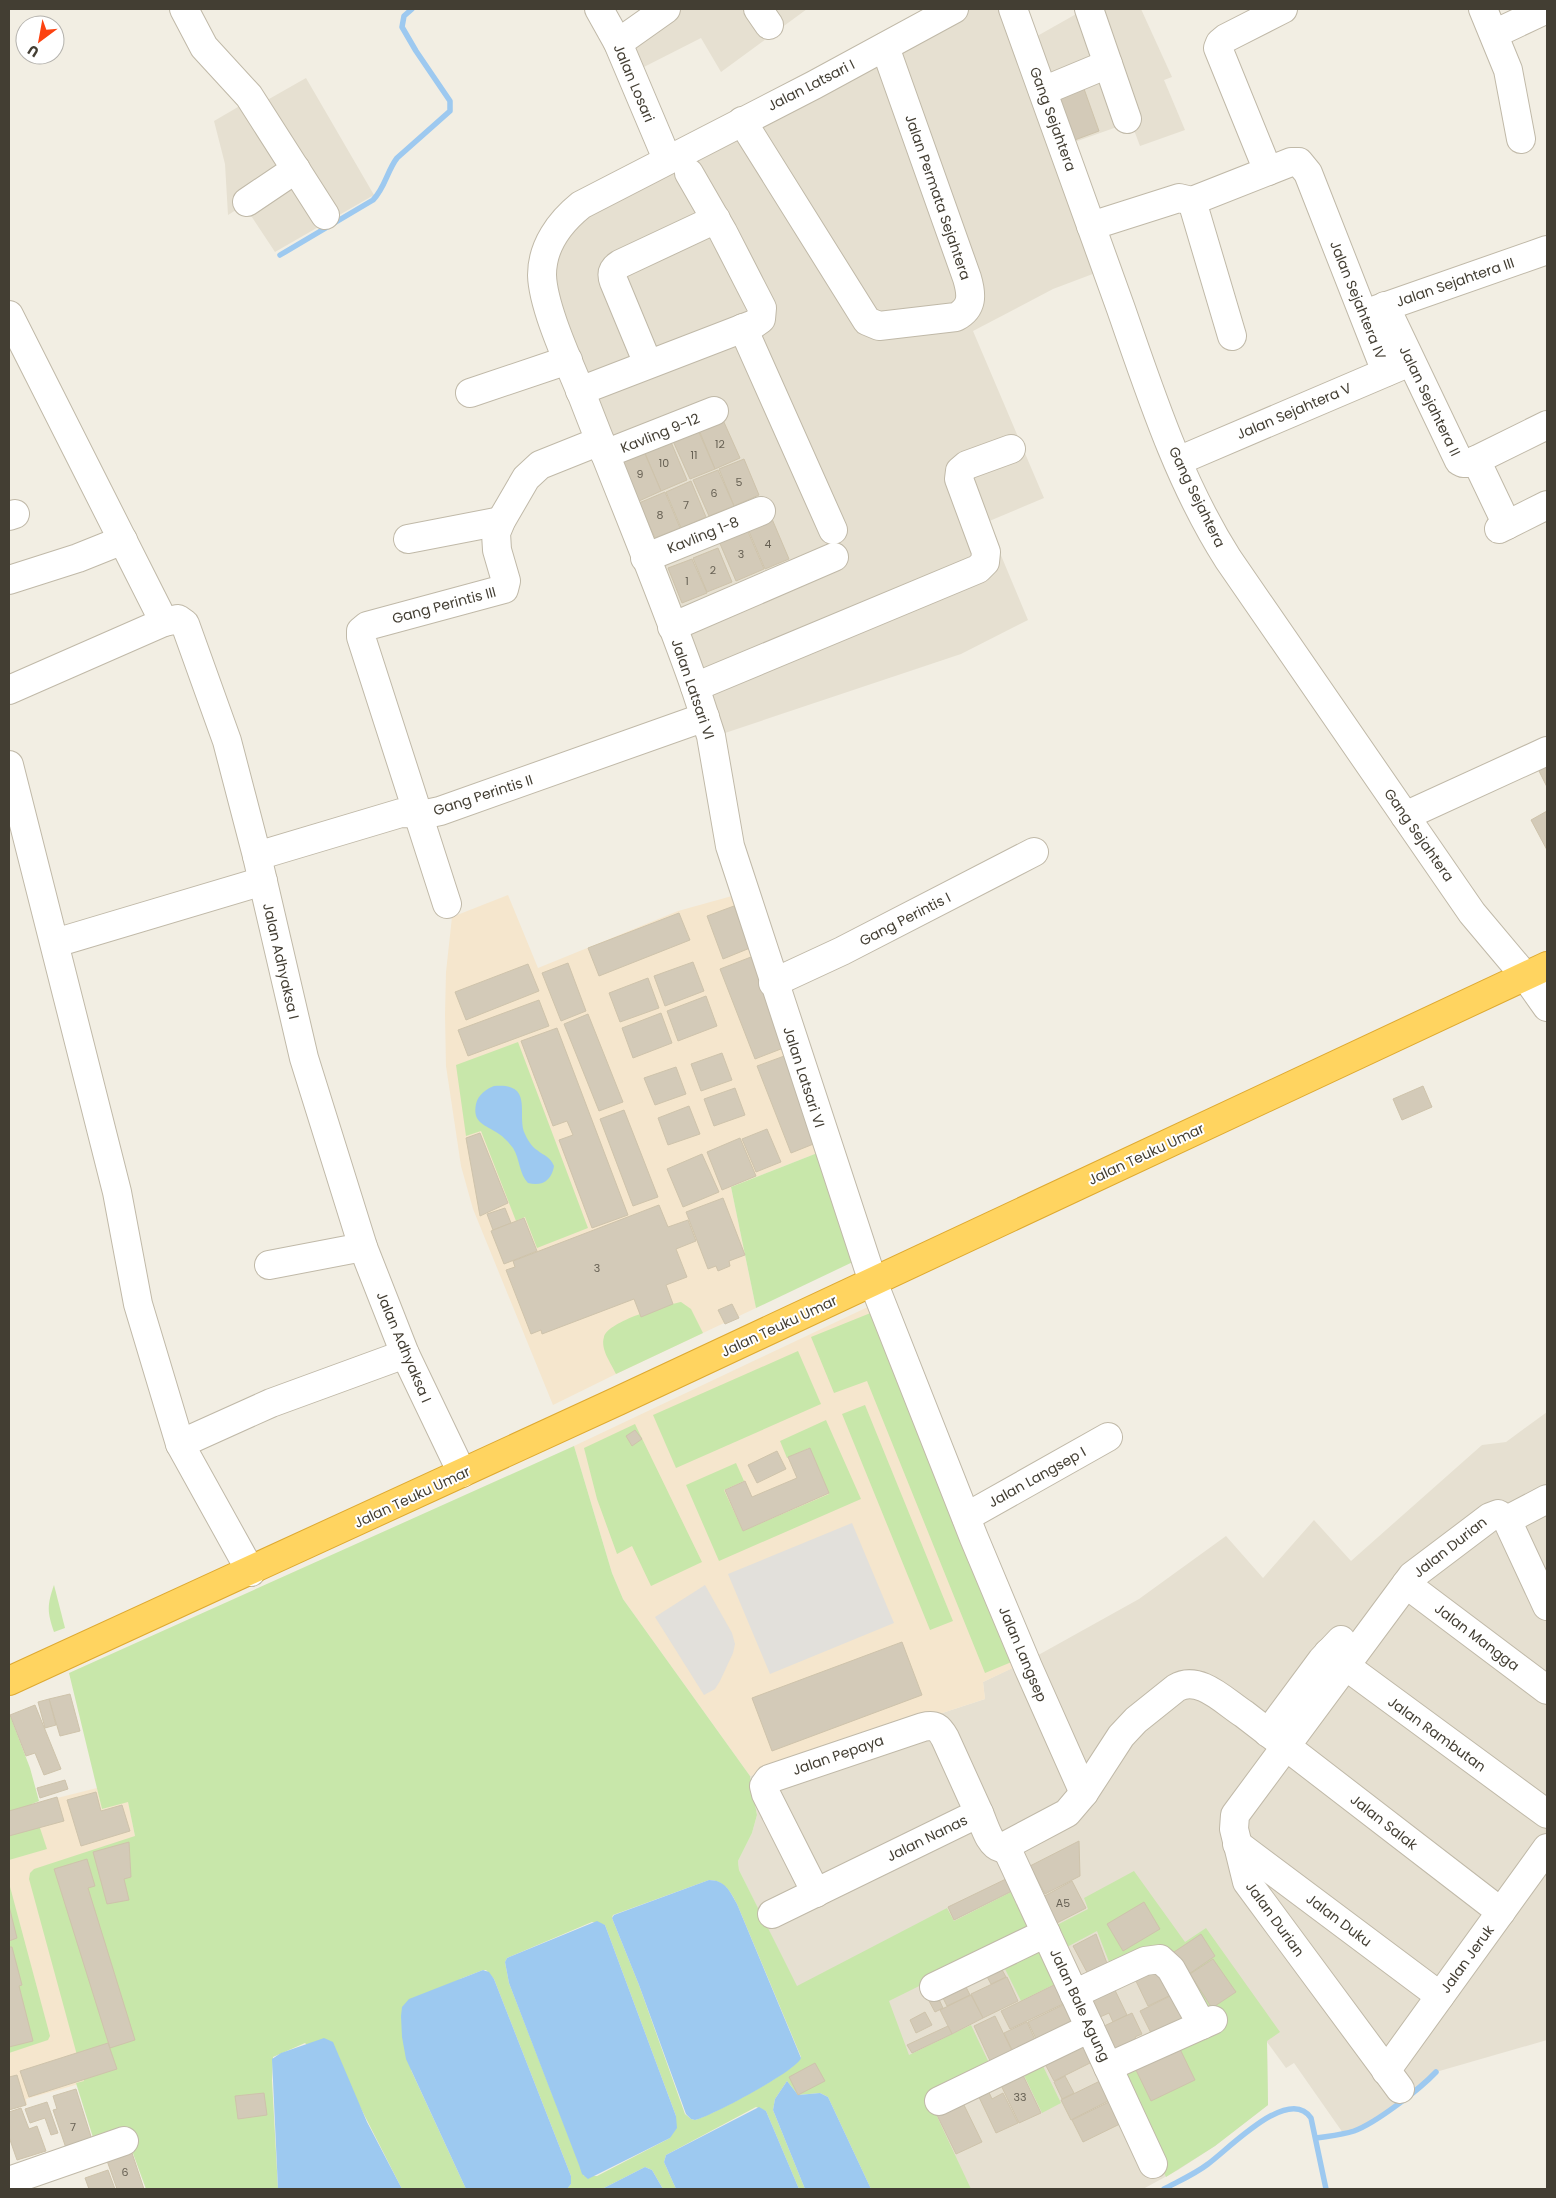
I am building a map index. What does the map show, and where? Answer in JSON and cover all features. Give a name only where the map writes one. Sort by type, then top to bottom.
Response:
[{"type":"highway","name":"Jalan Teuku Umar","points":[[9,1681],[251,1572],[1536,971]]},
{"type":"street","points":[[184,9],[204,47],[244,90],[325,215]]},
{"type":"street","name":"Jalan Losari","points":[[599,9],[618,43],[678,166],[716,219],[762,308],[762,319],[743,328]]},
{"type":"street","points":[[618,43],[666,9]]},
{"type":"street","name":"Jalan Latsari I","points":[[678,166],[742,121],[954,9]]},
{"type":"street","name":"Gang Sejahtera","points":[[1014,9],[1156,407],[1201,513],[1228,559],[1472,912],[1536,971],[1547,1007]]},
{"type":"street","points":[[1089,9],[1127,119]]},
{"type":"street","points":[[1268,171],[1218,48],[1226,38],[1255,15],[1283,9]]},
{"type":"street","points":[[1483,9],[1510,79],[1521,139]]},
{"type":"street","points":[[1494,34],[1547,10]]},
{"type":"street","name":"Jalan Permata Sejahtera","points":[[742,121],[867,321],[879,326],[956,317],[964,312],[970,301],[967,278],[885,47]]},
{"type":"street","points":[[1043,91],[1108,64]]},
{"type":"street","name":"Jalan Sejahtera IV","points":[[1192,201],[1291,162],[1295,161],[1302,164],[1330,228],[1374,310],[1386,372]]},
{"type":"street","name":"Jalan Latsari VI","points":[[678,166],[582,205],[563,221],[545,254],[542,274],[550,310],[568,360],[695,686],[714,754],[722,811],[730,846],[773,982],[873,1282]]},
{"type":"street","points":[[247,202],[296,169]]},
{"type":"street","points":[[1091,226],[1179,198],[1192,201],[1232,336]]},
{"type":"street","points":[[648,364],[612,273],[620,264],[716,219]]},
{"type":"street","name":"Jalan Sejahtera III","points":[[1374,310],[1547,250]]},
{"type":"street","name":"Jalan Sejahtera II","points":[[1374,310],[1411,362],[1455,456],[1463,463],[1476,460],[1547,425]]},
{"type":"street","points":[[9,315],[164,622],[9,690]]},
{"type":"street","points":[[580,391],[743,328],[833,530]]},
{"type":"street","points":[[470,394],[568,360]]},
{"type":"street","name":"Jalan Sejahtera V","points":[[1178,461],[1411,362]]},
{"type":"street","name":"Kavling 9-12","points":[[602,448],[714,411]]},
{"type":"street","name":"Gang Perintis III","points":[[418,813],[361,637],[362,630],[367,626],[504,589],[506,581],[495,538],[501,520],[526,478],[535,468],[602,448]]},
{"type":"street","points":[[695,686],[978,569],[985,562],[986,552],[960,479],[960,471],[967,465],[1012,449]]},
{"type":"street","points":[[1476,460],[1503,527],[1547,505]]},
{"type":"street","name":"Kavling 1-8","points":[[645,558],[761,511]]},
{"type":"street","points":[[408,539],[501,520]]},
{"type":"street","points":[[9,580],[78,558],[122,540]]},
{"type":"street","points":[[672,627],[834,557]]},
{"type":"street","name":"Jalan Adhyaksa I","points":[[164,622],[178,619],[185,624],[227,741],[260,869],[304,1058],[363,1246],[405,1354],[462,1473]]},
{"type":"street","name":"Gang Perintis II","points":[[55,943],[141,919],[401,813],[440,811],[705,717]]},
{"type":"street","points":[[1405,816],[1547,751]]},
{"type":"street","points":[[9,765],[117,1192],[138,1304],[180,1444],[251,1572]]},
{"type":"street","points":[[418,813],[447,904]]},
{"type":"street","name":"Gang Perintis I","points":[[773,982],[850,947],[1034,852]]},
{"type":"street","points":[[269,1265],[363,1246]]},
{"type":"street","name":"Jalan Langsep","points":[[873,1282],[966,1517],[1028,1667],[1084,1793]]},
{"type":"street","points":[[180,1444],[271,1403],[405,1354]]},
{"type":"street","name":"Jalan Langsep I","points":[[966,1517],[1108,1437]]},
{"type":"street","points":[[1547,1499],[1507,1520],[1547,1606]]},
{"type":"street","name":"Jalan Durian","points":[[1393,2080],[1251,1888],[1244,1876],[1234,1829],[1235,1815],[1276,1739],[1336,1660],[1381,1618],[1406,1584],[1426,1563],[1490,1517],[1498,1514],[1507,1520]]},
{"type":"street","name":"Jalan Mangga","points":[[1406,1584],[1547,1690]]},
{"type":"street","name":"Jalan Rambutan","points":[[1336,1660],[1547,1814]]},
{"type":"street","points":[[1006,1847],[1060,1818],[1075,1805],[1127,1730],[1181,1684],[1193,1683],[1210,1691],[1276,1739]]},
{"type":"street","name":"Jalan Pepaya","points":[[816,1893],[766,1794],[764,1786],[769,1779],[923,1727],[935,1726],[938,1727],[945,1738],[979,1813]]},
{"type":"street","name":"Jalan Salak","points":[[1276,1739],[1501,1912]]},
{"type":"street","name":"Jalan Nanas","points":[[772,1914],[979,1813],[994,1845],[1001,1848],[1006,1847]]},
{"type":"street","name":"Jalan Duku","points":[[1237,1844],[1440,1996]]},
{"type":"street","name":"Jalan Bale Agung","points":[[1006,1847],[1154,2164]]},
{"type":"street","name":"Jalan Jeruk","points":[[1393,2080],[1440,1996],[1547,1848]]},
{"type":"street","points":[[934,1987],[1046,1933]]},
{"type":"street","points":[[1074,1994],[1145,1961],[1160,1959],[1171,1969],[1207,2023],[1108,2067]]},
{"type":"street","points":[[939,2101],[1090,2028]]},
{"type":"street","points":[[9,2181],[124,2141]]},
{"type":"shaded area","points":[[651,9],[807,9],[721,72],[701,38],[638,70],[631,53]]},
{"type":"shaded area","points":[[968,9],[1004,9],[1098,272],[1053,289],[973,331],[1044,498],[987,522],[1028,620],[961,654],[722,734],[566,331],[550,276],[568,224],[871,63]]},
{"type":"shaded area","points":[[1085,9],[1141,9],[1172,77],[1164,80],[1185,130],[1140,146],[1131,122],[1069,144],[1032,39]]},
{"type":"shaded area","points":[[306,78],[374,195],[275,252],[244,205],[228,215],[225,164],[214,121],[257,96],[262,103]]},
{"type":"shaded area","points":[[508,895],[538,968],[678,911],[732,896],[825,1150],[731,1187],[756,1308],[553,1405],[473,1209],[461,1166],[446,1066],[446,972],[452,917]]},
{"type":"shaded area","points":[[872,1305],[1017,1666],[983,1682],[985,1699],[750,1776],[623,1599],[612,1573],[574,1446]]},
{"type":"shaded area","points":[[1547,1412],[1547,2040],[1436,2072],[1416,2091],[1365,2126],[1343,2133],[1294,2063],[1286,2068],[1267,2042],[1268,2105],[1215,2146],[1178,2170],[1143,2189],[896,2189],[739,1870],[738,1861],[752,1833],[757,1815],[750,1776],[985,1699],[983,1682],[1033,1658],[1139,1599],[1226,1536],[1263,1578],[1314,1520],[1351,1561],[1482,1445],[1506,1442]]},
{"type":"shaded area","points":[[852,1523],[894,1623],[770,1674],[728,1574]]},
{"type":"shaded area","points":[[705,1585],[732,1633],[735,1644],[733,1653],[720,1681],[715,1689],[704,1695],[655,1617]]},
{"type":"shaded area","points":[[97,1788],[102,1809],[128,1801],[135,1836],[142,2066],[26,2099],[27,2105],[9,2110],[9,1810]]},
{"type":"green space","points":[[518,1042],[588,1228],[537,1248],[525,1217],[516,1221],[481,1131],[466,1136],[456,1065]]},
{"type":"green space","points":[[825,1150],[857,1260],[756,1308],[731,1187]]},
{"type":"green space","points":[[681,1302],[691,1309],[703,1333],[616,1374],[603,1346],[604,1337],[608,1331],[616,1325],[638,1315]]},
{"type":"green space","points":[[873,1312],[1014,1661],[985,1673],[867,1381],[834,1393],[811,1337]]},
{"type":"green space","points":[[798,1351],[821,1404],[676,1468],[653,1415]]},
{"type":"green space","points":[[865,1405],[953,1621],[930,1630],[842,1414]]},
{"type":"green space","points":[[826,1420],[861,1499],[719,1561],[686,1485],[736,1463],[744,1481],[724,1490],[743,1531],[829,1494],[809,1448],[787,1458],[780,1441]]},
{"type":"green space","points":[[635,1424],[702,1562],[651,1586],[632,1546],[617,1554],[597,1499],[584,1448]]},
{"type":"green space","points":[[574,1446],[612,1573],[623,1599],[750,1776],[757,1815],[752,1833],[738,1861],[739,1870],[797,1986],[947,1908],[954,1921],[1015,1890],[1034,1929],[889,2001],[909,2055],[971,2025],[990,2065],[927,2095],[971,2189],[871,2189],[828,2097],[820,2093],[798,2095],[787,2081],[775,2099],[773,2110],[805,2189],[799,2189],[766,2111],[756,2107],[666,2155],[664,2162],[676,2189],[663,2189],[652,2170],[645,2167],[602,2189],[567,2189],[571,2184],[571,2176],[494,1979],[486,1970],[483,1970],[460,1979],[411,2070],[466,2189],[402,2189],[351,2089],[305,2043],[273,2057],[272,2080],[278,2189],[146,2189],[127,2137],[96,2147],[76,2083],[84,2081],[29,1879],[30,1873],[34,1869],[135,1836],[128,1802],[102,1809],[69,1673]],"holes":[[[709,1880],[723,1884],[735,1900],[801,2057],[785,2072],[770,2082],[734,2102],[695,2120],[685,2114],[639,1985],[612,1918],[613,1915]],[[592,1922],[605,1925],[676,2116],[670,2138],[597,2176],[584,2176],[509,1983],[505,1962],[507,1958]]]},
{"type":"green space","points":[[54,1585],[65,1628],[54,1632],[49,1608]]},
{"type":"green space","points":[[9,1713],[30,1768],[39,1801],[32,1804],[47,1849],[9,1860]]},
{"type":"green space","points":[[1134,1871],[1185,1942],[1206,1928],[1280,2032],[1267,2041],[1268,2105],[1215,2146],[1166,2177],[1117,2072],[1217,2027],[1168,1954],[1111,1967],[1097,1931],[1067,1947],[1055,1926],[1088,1909],[1084,1898]]},
{"type":"green space","points":[[9,1883],[50,2036],[48,2040],[9,2053]]},
{"type":"green space","points":[[1041,1944],[1059,1982],[1021,2001],[1002,1963]]},
{"type":"green space","points":[[1040,2060],[1061,2103],[1042,2113],[1021,2069]]},
{"type":"water","points":[[494,1086],[507,1086],[515,1089],[519,1095],[522,1102],[523,1127],[526,1136],[533,1147],[549,1158],[554,1166],[549,1179],[546,1181],[538,1184],[528,1183],[513,1148],[501,1136],[478,1120],[475,1111],[477,1101],[483,1093]]},
{"type":"water","points":[[709,1880],[715,1880],[723,1884],[737,1904],[801,2058],[796,2064],[770,2082],[734,2102],[695,2120],[686,2114],[639,1985],[612,1918],[614,1915]]},
{"type":"water","points":[[597,1921],[605,1925],[676,2116],[677,2128],[670,2138],[588,2179],[582,2174],[509,1983],[505,1962],[507,1958]]},
{"type":"water","points":[[483,1970],[489,1972],[494,1979],[571,2176],[571,2184],[567,2189],[466,2189],[406,2059],[402,2037],[402,2007],[409,1999]]},
{"type":"water","points":[[324,2038],[333,2042],[367,2122],[402,2189],[278,2189],[272,2059],[281,2053]]},
{"type":"water","points":[[787,2081],[798,2095],[820,2093],[828,2097],[871,2189],[805,2189],[773,2110],[775,2099]]},
{"type":"water","points":[[759,2107],[766,2111],[799,2189],[676,2189],[664,2162],[666,2155]]},
{"type":"water","points":[[645,2167],[652,2170],[663,2189],[602,2189]]},
{"type":"building","points":[[1083,86],[1099,131],[1072,141],[1056,95]]},
{"type":"building","points":[[723,420],[740,458],[715,469],[699,430]]},
{"type":"building","points":[[698,430],[715,469],[690,479],[673,441]]},
{"type":"building","points":[[668,435],[687,480],[661,491],[642,446]]},
{"type":"building","points":[[642,447],[661,491],[639,501],[620,456]]},
{"type":"building","points":[[744,459],[759,495],[734,506],[719,469]]},
{"type":"building","points":[[718,470],[734,506],[709,516],[693,480]]},
{"type":"building","points":[[691,481],[706,517],[681,528],[666,492]]},
{"type":"building","points":[[665,492],[680,528],[655,538],[639,503]]},
{"type":"building","points":[[772,519],[789,559],[765,569],[748,529]]},
{"type":"building","points":[[746,527],[764,569],[736,581],[718,539]]},
{"type":"building","points":[[718,548],[732,582],[707,592],[693,558]]},
{"type":"building","points":[[692,559],[707,593],[682,603],[668,568]]},
{"type":"building","points":[[1547,765],[1547,787],[1538,769]]},
{"type":"building","points":[[1547,811],[1547,850],[1531,820]]},
{"type":"building","points":[[734,906],[750,948],[723,959],[707,916]]},
{"type":"building","points":[[679,913],[690,940],[599,976],[588,948]]},
{"type":"building","points":[[751,957],[786,1047],[755,1059],[720,969]]},
{"type":"building","points":[[693,962],[704,991],[665,1006],[654,976]]},
{"type":"building","points":[[568,963],[586,1011],[561,1021],[542,973]]},
{"type":"building","points":[[528,964],[539,991],[466,1020],[455,992]]},
{"type":"building","points":[[648,978],[659,1008],[620,1022],[609,993]]},
{"type":"building","points":[[706,996],[717,1026],[678,1041],[667,1011]]},
{"type":"building","points":[[539,1000],[549,1026],[468,1056],[458,1030]]},
{"type":"building","points":[[661,1013],[672,1043],[633,1058],[622,1028]]},
{"type":"building","points":[[588,1014],[623,1102],[599,1111],[564,1024]]},
{"type":"building","points":[[557,1028],[628,1215],[592,1228],[559,1140],[573,1135],[567,1121],[553,1126],[521,1041]]},
{"type":"building","points":[[722,1053],[732,1080],[701,1091],[691,1064]]},
{"type":"building","points":[[787,1055],[821,1141],[791,1153],[757,1066]]},
{"type":"building","points":[[676,1067],[686,1094],[655,1105],[644,1078]]},
{"type":"building","points":[[1423,1086],[1432,1107],[1402,1120],[1393,1099]]},
{"type":"building","points":[[735,1088],[745,1115],[714,1126],[704,1099]]},
{"type":"building","points":[[689,1106],[700,1134],[668,1145],[658,1118]]},
{"type":"building","points":[[624,1110],[658,1197],[633,1206],[600,1119]]},
{"type":"building","points":[[767,1129],[781,1162],[756,1172],[742,1139]]},
{"type":"building","points":[[480,1133],[508,1203],[480,1216],[466,1138]]},
{"type":"building","points":[[740,1138],[756,1176],[722,1190],[707,1152]]},
{"type":"building","points":[[702,1154],[719,1192],[683,1207],[667,1169]]},
{"type":"building","points":[[723,1198],[745,1255],[729,1261],[730,1266],[718,1271],[716,1266],[708,1269],[686,1212]]},
{"type":"building","points":[[659,1205],[668,1227],[688,1220],[696,1241],[676,1249],[687,1277],[666,1285],[673,1304],[641,1317],[634,1299],[542,1334],[541,1330],[531,1334],[506,1270],[515,1267],[513,1261]]},
{"type":"building","points":[[505,1208],[511,1223],[493,1230],[487,1214]]},
{"type":"building","points":[[524,1218],[537,1251],[504,1264],[491,1231]]},
{"type":"building","points":[[732,1304],[739,1318],[725,1324],[718,1310]]},
{"type":"building","points":[[635,1430],[642,1439],[632,1446],[626,1436]]},
{"type":"building","points":[[810,1448],[829,1493],[743,1531],[725,1490],[745,1481],[752,1497],[797,1478],[788,1457]]},
{"type":"building","points":[[777,1451],[786,1469],[757,1483],[748,1465]]},
{"type":"building","points":[[902,1642],[922,1695],[772,1751],[752,1698]]},
{"type":"building","points":[[70,1694],[80,1731],[60,1736],[49,1699]]},
{"type":"building","points":[[49,1699],[56,1725],[45,1728],[38,1702]]},
{"type":"building","points":[[35,1705],[61,1769],[44,1775],[35,1753],[26,1756],[10,1715]]},
{"type":"building","points":[[65,1780],[68,1789],[40,1798],[37,1788]]},
{"type":"building","points":[[96,1792],[101,1811],[122,1805],[130,1831],[81,1846],[67,1800]]},
{"type":"building","points":[[57,1797],[64,1821],[9,1836],[9,1811]]},
{"type":"building","points":[[1079,1841],[1080,1876],[1045,1894],[1030,1866]]},
{"type":"building","points":[[129,1842],[131,1877],[124,1879],[129,1900],[107,1904],[93,1852]]},
{"type":"building","points":[[87,1859],[95,1886],[88,1888],[135,2040],[110,2048],[54,1869]]},
{"type":"building","points":[[1008,1878],[1014,1890],[954,1920],[948,1907]]},
{"type":"building","points":[[1072,1881],[1086,1908],[1055,1924],[1041,1898]]},
{"type":"building","points":[[1144,1902],[1160,1929],[1123,1951],[1107,1924]]},
{"type":"building","points":[[9,1906],[17,1938],[9,1941]]},
{"type":"building","points":[[1096,1934],[1108,1966],[1089,1976],[1073,1946]]},
{"type":"building","points":[[1201,1934],[1215,1956],[1186,1976],[1171,1954]]},
{"type":"building","points":[[9,1947],[12,1947],[22,1985],[19,1986],[33,2041],[9,2047]]},
{"type":"building","points":[[1213,1959],[1236,1992],[1212,2008],[1190,1974]]},
{"type":"building","points":[[1000,1966],[1006,1977],[991,1984],[985,1973]]},
{"type":"building","points":[[1162,1966],[1175,1993],[1148,2006],[1135,1979]]},
{"type":"building","points":[[1007,1977],[1018,2001],[983,2018],[971,1994]]},
{"type":"building","points":[[1111,1982],[1127,2015],[1113,2022],[1109,2013],[1100,2017],[1089,1993]]},
{"type":"building","points":[[964,1983],[970,1995],[947,2006],[941,1994]]},
{"type":"building","points":[[1056,1984],[1065,2003],[1010,2029],[1001,2011]]},
{"type":"building","points":[[1176,1993],[1190,2021],[1154,2039],[1140,2011]]},
{"type":"building","points":[[937,1995],[943,2008],[935,2012],[928,1999]]},
{"type":"building","points":[[971,1995],[983,2018],[952,2034],[940,2010]]},
{"type":"building","points":[[1067,2003],[1078,2024],[1038,2043],[1028,2022]]},
{"type":"building","points":[[925,2012],[932,2025],[916,2033],[910,2020]]},
{"type":"building","points":[[1132,2013],[1142,2034],[1135,2037],[1138,2042],[1115,2053],[1102,2027]]},
{"type":"building","points":[[995,2016],[1014,2055],[992,2065],[974,2026]]},
{"type":"building","points":[[1027,2022],[1037,2044],[1014,2054],[1004,2033]]},
{"type":"building","points":[[948,2026],[952,2034],[912,2053],[907,2045]]},
{"type":"building","points":[[1083,2040],[1094,2061],[1054,2081],[1043,2060]]},
{"type":"building","points":[[108,2043],[117,2069],[29,2097],[20,2071]]},
{"type":"building","points":[[1179,2047],[1195,2080],[1151,2101],[1135,2068]]},
{"type":"building","points":[[815,2063],[825,2081],[798,2095],[789,2077]]},
{"type":"building","points":[[1021,2071],[1041,2113],[1019,2123],[999,2081]]},
{"type":"building","points":[[17,2075],[26,2105],[9,2110],[9,2077]]},
{"type":"building","points":[[1065,2076],[1074,2093],[1062,2099],[1054,2082]]},
{"type":"building","points":[[1102,2080],[1112,2099],[1071,2120],[1061,2100]]},
{"type":"building","points":[[987,2088],[992,2099],[1003,2093],[1018,2123],[996,2133],[977,2093]]},
{"type":"building","points":[[76,2089],[93,2143],[67,2151],[53,2110],[57,2109],[53,2096]]},
{"type":"building","points":[[264,2093],[267,2115],[238,2119],[235,2096]]},
{"type":"building","points":[[1113,2100],[1124,2122],[1083,2142],[1072,2120]]},
{"type":"building","points":[[962,2101],[982,2142],[956,2154],[936,2113]]},
{"type":"building","points":[[47,2102],[58,2133],[51,2135],[45,2118],[30,2123],[25,2109]]},
{"type":"building","points":[[21,2108],[29,2129],[37,2126],[46,2151],[17,2160],[9,2137],[9,2112]]},
{"type":"building","points":[[130,2147],[144,2189],[117,2189],[105,2155]]},
{"type":"building","points":[[108,2170],[115,2189],[89,2189],[85,2178]]},
{"type":"waterway","points":[[280,255],[373,200],[397,158],[450,111],[450,101],[402,27],[404,16],[412,9]]},
{"type":"waterway","points":[[1316,2138],[1345,2134],[1374,2121],[1420,2087],[1436,2072]]},
{"type":"waterway","points":[[1164,2189],[1203,2168],[1259,2123],[1274,2114],[1289,2109],[1301,2110],[1311,2118],[1326,2189]]}]
